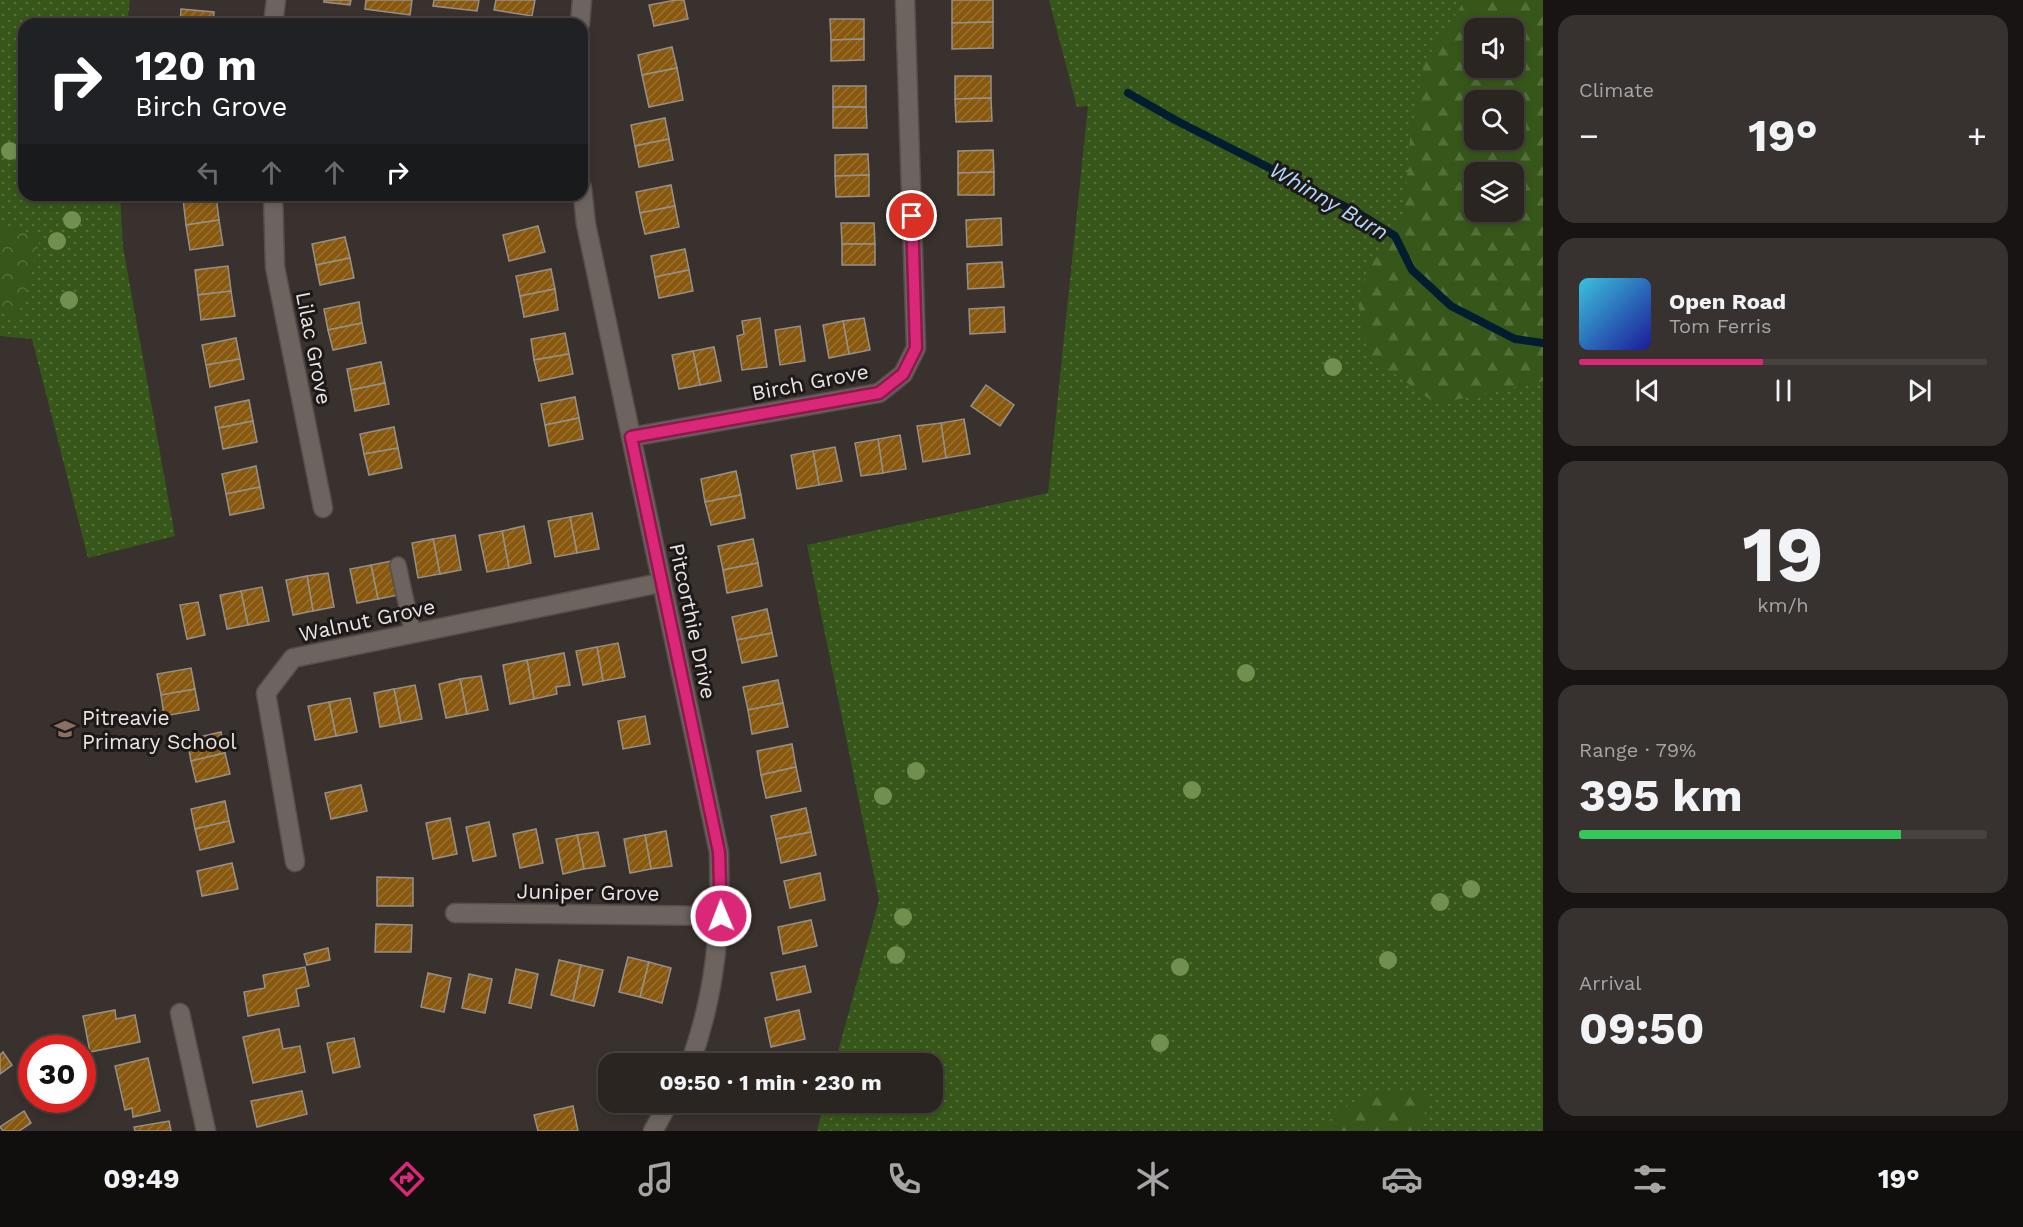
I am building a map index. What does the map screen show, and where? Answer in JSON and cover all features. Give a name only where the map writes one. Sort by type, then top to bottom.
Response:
[{"type":"street","points":[[274,18],[276,0]]},
{"type":"street","points":[[580,18],[582,0]]},
{"type":"street","name":"Birch Grove","points":[[631,437],[879,393],[903,374],[916,348],[905,0]]},
{"type":"street","name":"Lilac Grove","points":[[273,201],[275,267],[323,508]]},
{"type":"street","name":"Pitcorthie Drive","points":[[583,201],[586,224],[660,583],[719,852],[721,916],[714,979],[705,1023],[694,1053]]},
{"type":"street","name":"Walnut Grove","points":[[295,862],[266,693],[293,658],[660,583]]},
{"type":"street","name":"Juniper Grove","points":[[455,914],[721,916]]},
{"type":"street","points":[[180,1013],[206,1131]]},
{"type":"street","points":[[653,1131],[663,1113]]},
{"type":"lane","points":[[398,565],[413,634]]},
{"type":"green space","points":[[0,0],[130,0],[128,18],[18,18],[18,201],[120,201],[123,247],[175,536],[88,558],[32,339],[0,336]]},
{"type":"green space","points":[[1049,0],[1543,0],[1543,1131],[817,1131],[822,1113],[943,1113],[943,1053],[838,1053],[879,900],[807,545],[1048,493],[1088,106],[1077,107]]},
{"type":"green space","points":[[1465,0],[1543,0],[1543,381],[1436,404],[1368,354],[1358,302],[1367,270],[1404,216],[1410,138],[1424,63]]},
{"type":"green space","points":[[0,225],[41,236],[18,317],[0,312]]},
{"type":"green space","points":[[1405,1091],[1426,1094],[1431,1101],[1415,1131],[1317,1131],[1329,1120],[1365,1096]]},
{"type":"building","points":[[324,0],[351,0],[350,5],[324,2]]},
{"type":"building","points":[[366,0],[412,0],[410,15],[365,9]]},
{"type":"building","points":[[434,0],[479,0],[477,11],[433,6]]},
{"type":"building","points":[[496,0],[535,0],[532,16],[494,10]]},
{"type":"building","points":[[684,0],[688,19],[654,26],[649,5]]},
{"type":"building","points":[[952,0],[993,0],[993,22],[952,23]]},
{"type":"building","points":[[181,9],[214,12],[214,18],[180,18]]},
{"type":"building","points":[[830,19],[864,19],[864,39],[831,40]]},
{"type":"building","points":[[993,22],[993,48],[952,49],[952,23]]},
{"type":"building","points":[[864,39],[864,60],[831,61],[831,40]]},
{"type":"building","points":[[672,47],[677,68],[642,75],[638,55]]},
{"type":"building","points":[[677,68],[683,100],[649,107],[642,75]]},
{"type":"building","points":[[955,76],[991,76],[991,98],[955,99]]},
{"type":"building","points":[[833,86],[866,86],[866,107],[833,107]]},
{"type":"building","points":[[991,98],[992,121],[956,122],[955,99]]},
{"type":"building","points":[[833,107],[866,107],[867,128],[833,128]]},
{"type":"building","points":[[665,118],[669,139],[635,146],[631,125]]},
{"type":"building","points":[[669,139],[673,160],[639,167],[635,146]]},
{"type":"building","points":[[993,150],[994,172],[958,173],[958,151]]},
{"type":"building","points":[[868,154],[869,175],[835,176],[835,155]]},
{"type":"building","points":[[994,172],[994,195],[958,195],[958,173]]},
{"type":"building","points":[[869,175],[869,196],[836,197],[835,176]]},
{"type":"building","points":[[671,185],[675,206],[640,213],[636,192]]},
{"type":"building","points":[[183,201],[217,201],[219,220],[186,225]]},
{"type":"building","points":[[675,206],[679,227],[645,234],[640,213]]},
{"type":"building","points":[[1001,218],[1002,245],[967,247],[966,220]]},
{"type":"building","points":[[219,220],[223,245],[190,250],[186,225]]},
{"type":"building","points":[[841,223],[874,223],[875,244],[842,244]]},
{"type":"building","points":[[538,226],[545,252],[509,261],[503,235]]},
{"type":"building","points":[[345,237],[350,258],[316,265],[312,244]]},
{"type":"building","points":[[842,244],[875,244],[875,265],[842,265]]},
{"type":"building","points":[[685,249],[689,270],[655,277],[651,256]]},
{"type":"building","points":[[350,258],[354,278],[320,285],[316,265]]},
{"type":"building","points":[[1002,262],[1004,287],[968,289],[967,264]]},
{"type":"building","points":[[228,266],[231,291],[198,295],[195,270]]},
{"type":"building","points":[[551,269],[555,289],[520,296],[516,276]]},
{"type":"building","points":[[689,270],[693,291],[659,298],[655,277]]},
{"type":"building","points":[[555,289],[558,310],[524,317],[520,296]]},
{"type":"building","points":[[231,291],[235,316],[201,320],[198,295]]},
{"type":"building","points":[[359,302],[362,323],[328,330],[324,309]]},
{"type":"building","points":[[1004,307],[1005,332],[970,334],[969,309]]},
{"type":"building","points":[[760,318],[767,367],[742,370],[737,336],[744,334],[742,321]]},
{"type":"building","points":[[864,318],[870,350],[849,354],[843,321]]},
{"type":"building","points":[[843,321],[849,354],[829,358],[823,325]]},
{"type":"building","points":[[362,323],[366,343],[333,350],[328,330]]},
{"type":"building","points":[[800,326],[805,361],[780,365],[775,330]]},
{"type":"building","points":[[565,333],[569,354],[534,360],[531,339]]},
{"type":"building","points":[[236,338],[240,359],[206,365],[202,345]]},
{"type":"building","points":[[714,347],[721,381],[700,385],[693,351]]},
{"type":"building","points":[[693,351],[700,385],[679,389],[672,355]]},
{"type":"building","points":[[569,354],[573,374],[539,381],[534,360]]},
{"type":"building","points":[[240,359],[244,379],[210,387],[206,365]]},
{"type":"building","points":[[381,362],[385,383],[351,390],[347,369]]},
{"type":"building","points":[[385,383],[389,404],[355,411],[351,390]]},
{"type":"building","points":[[986,385],[1014,405],[1000,426],[971,406]]},
{"type":"building","points":[[575,397],[579,418],[545,425],[541,404]]},
{"type":"building","points":[[249,400],[253,421],[219,428],[215,407]]},
{"type":"building","points":[[579,418],[583,439],[549,446],[545,425]]},
{"type":"building","points":[[964,419],[970,454],[946,458],[941,423]]},
{"type":"building","points":[[253,421],[257,442],[223,449],[219,428]]},
{"type":"building","points":[[941,423],[946,458],[923,462],[917,426]]},
{"type":"building","points":[[394,427],[398,448],[364,454],[360,434]]},
{"type":"building","points":[[900,435],[906,469],[883,473],[878,439]]},
{"type":"building","points":[[878,439],[883,473],[861,476],[855,443]]},
{"type":"building","points":[[835,447],[842,481],[819,485],[813,451]]},
{"type":"building","points":[[398,448],[402,468],[369,475],[364,454]]},
{"type":"building","points":[[813,451],[819,485],[797,489],[791,455]]},
{"type":"building","points":[[256,466],[260,487],[226,494],[222,474]]},
{"type":"building","points":[[736,471],[741,495],[705,502],[701,479]]},
{"type":"building","points":[[260,487],[264,508],[230,515],[226,494]]},
{"type":"building","points":[[741,495],[745,518],[711,525],[705,502]]},
{"type":"building","points":[[592,513],[599,549],[577,553],[570,517]]},
{"type":"building","points":[[570,517],[577,553],[555,557],[548,521]]},
{"type":"building","points":[[524,526],[531,563],[509,568],[502,531]]},
{"type":"building","points":[[502,531],[509,568],[487,572],[479,535]]},
{"type":"building","points":[[455,535],[461,570],[440,574],[433,539]]},
{"type":"building","points":[[433,539],[440,574],[418,578],[412,543]]},
{"type":"building","points":[[753,539],[758,563],[723,570],[718,546]]},
{"type":"building","points":[[392,561],[398,595],[378,599],[371,565]]},
{"type":"building","points":[[758,563],[762,586],[727,593],[723,570]]},
{"type":"building","points":[[371,565],[378,599],[357,603],[350,569]]},
{"type":"building","points":[[328,573],[334,607],[313,611],[307,576]]},
{"type":"building","points":[[307,576],[313,611],[293,615],[286,580]]},
{"type":"building","points":[[262,587],[269,621],[248,625],[241,591]]},
{"type":"building","points":[[241,591],[248,625],[227,629],[220,595]]},
{"type":"building","points":[[198,602],[205,635],[187,639],[180,605]]},
{"type":"building","points":[[767,609],[772,633],[737,640],[732,617]]},
{"type":"building","points":[[772,633],[777,656],[742,663],[737,640]]},
{"type":"building","points":[[618,643],[625,677],[603,681],[597,647]]},
{"type":"building","points":[[597,647],[603,681],[583,685],[576,651]]},
{"type":"building","points":[[564,653],[570,685],[556,687],[557,694],[534,699],[527,660]]},
{"type":"building","points":[[527,660],[534,699],[510,704],[503,665]]},
{"type":"building","points":[[191,668],[195,689],[161,695],[157,674]]},
{"type":"building","points":[[481,676],[488,710],[467,714],[460,679]]},
{"type":"building","points":[[460,679],[467,714],[446,718],[439,684]]},
{"type":"building","points":[[778,680],[783,703],[748,710],[743,687]]},
{"type":"building","points":[[415,685],[422,719],[401,723],[394,689]]},
{"type":"building","points":[[195,689],[199,710],[164,716],[161,695]]},
{"type":"building","points":[[394,689],[401,723],[380,727],[374,693]]},
{"type":"building","points":[[350,698],[357,732],[336,736],[329,702]]},
{"type":"building","points":[[329,702],[336,736],[315,740],[308,706]]},
{"type":"building","points":[[783,703],[788,727],[752,734],[748,710]]},
{"type":"building","points":[[645,716],[650,744],[623,749],[618,721]]},
{"type":"building","points":[[221,732],[225,753],[191,761],[187,740]]},
{"type":"building","points":[[792,744],[796,767],[761,775],[757,751]]},
{"type":"building","points":[[225,753],[230,774],[196,782],[191,761]]},
{"type":"building","points":[[796,767],[801,791],[766,798],[761,775]]},
{"type":"building","points":[[361,785],[367,811],[331,819],[325,793]]},
{"type":"building","points":[[225,801],[229,821],[195,829],[191,809]]},
{"type":"building","points":[[806,808],[811,832],[776,839],[771,816]]},
{"type":"building","points":[[450,818],[457,854],[433,859],[426,823]]},
{"type":"building","points":[[229,821],[234,842],[200,850],[195,829]]},
{"type":"building","points":[[489,822],[496,856],[473,861],[466,827]]},
{"type":"building","points":[[536,829],[543,863],[520,868],[513,834]]},
{"type":"building","points":[[666,831],[672,866],[651,869],[645,835]]},
{"type":"building","points":[[598,832],[605,866],[584,869],[577,835]]},
{"type":"building","points":[[811,832],[816,855],[781,863],[776,839]]},
{"type":"building","points":[[577,835],[584,869],[563,874],[556,839]]},
{"type":"building","points":[[645,835],[651,869],[630,873],[624,839]]},
{"type":"building","points":[[232,863],[238,889],[202,896],[197,871]]},
{"type":"building","points":[[820,873],[825,900],[790,908],[784,881]]},
{"type":"building","points":[[377,877],[413,878],[413,906],[377,906]]},
{"type":"building","points":[[811,920],[817,946],[783,954],[778,927]]},
{"type":"building","points":[[376,924],[412,925],[411,952],[375,952]]},
{"type":"building","points":[[328,948],[330,960],[307,965],[304,954]]},
{"type":"building","points":[[628,957],[649,962],[640,997],[619,992]]},
{"type":"building","points":[[559,960],[581,965],[573,1001],[551,995]]},
{"type":"building","points":[[649,962],[671,968],[662,1003],[640,997]]},
{"type":"building","points":[[581,965],[603,970],[594,1006],[573,1001]]},
{"type":"building","points":[[805,966],[811,992],[777,1000],[771,973]]},
{"type":"building","points":[[305,967],[309,986],[296,989],[299,1006],[248,1016],[244,992],[265,988],[263,975]]},
{"type":"building","points":[[516,969],[538,974],[531,1008],[509,1003]]},
{"type":"building","points":[[428,973],[451,978],[444,1012],[421,1007]]},
{"type":"building","points":[[469,974],[492,979],[485,1013],[462,1008]]},
{"type":"building","points":[[115,1010],[116,1019],[135,1015],[140,1042],[96,1051],[96,1035],[87,1035],[83,1016]]},
{"type":"building","points":[[799,1010],[805,1039],[771,1047],[765,1018]]},
{"type":"building","points":[[279,1029],[283,1049],[300,1046],[305,1072],[253,1083],[243,1037]]},
{"type":"building","points":[[354,1038],[360,1067],[333,1073],[327,1043]]},
{"type":"building","points":[[3,1052],[12,1065],[0,1074],[0,1055]]},
{"type":"building","points":[[148,1058],[160,1111],[133,1117],[132,1108],[125,1110],[115,1066]]},
{"type":"building","points":[[302,1091],[307,1114],[257,1127],[251,1101]]},
{"type":"building","points":[[573,1106],[578,1131],[538,1131],[534,1115]]},
{"type":"building","points":[[21,1113],[25,1113],[31,1123],[19,1131],[3,1131],[0,1127]]},
{"type":"building","points":[[169,1121],[171,1131],[135,1131],[134,1127]]},
{"type":"waterway","name":"Whinny Burn","points":[[1128,93],[1177,121],[1358,213],[1395,236],[1412,270],[1451,306],[1515,339],[1543,343]]},
{"type":"place","name":"Pitreavie Primary School","points":[[65,729]]},
{"type":"route","points":[[721,916],[719,852],[660,583],[631,437],[879,393],[891,384],[903,374],[916,348],[912,216]]}]
